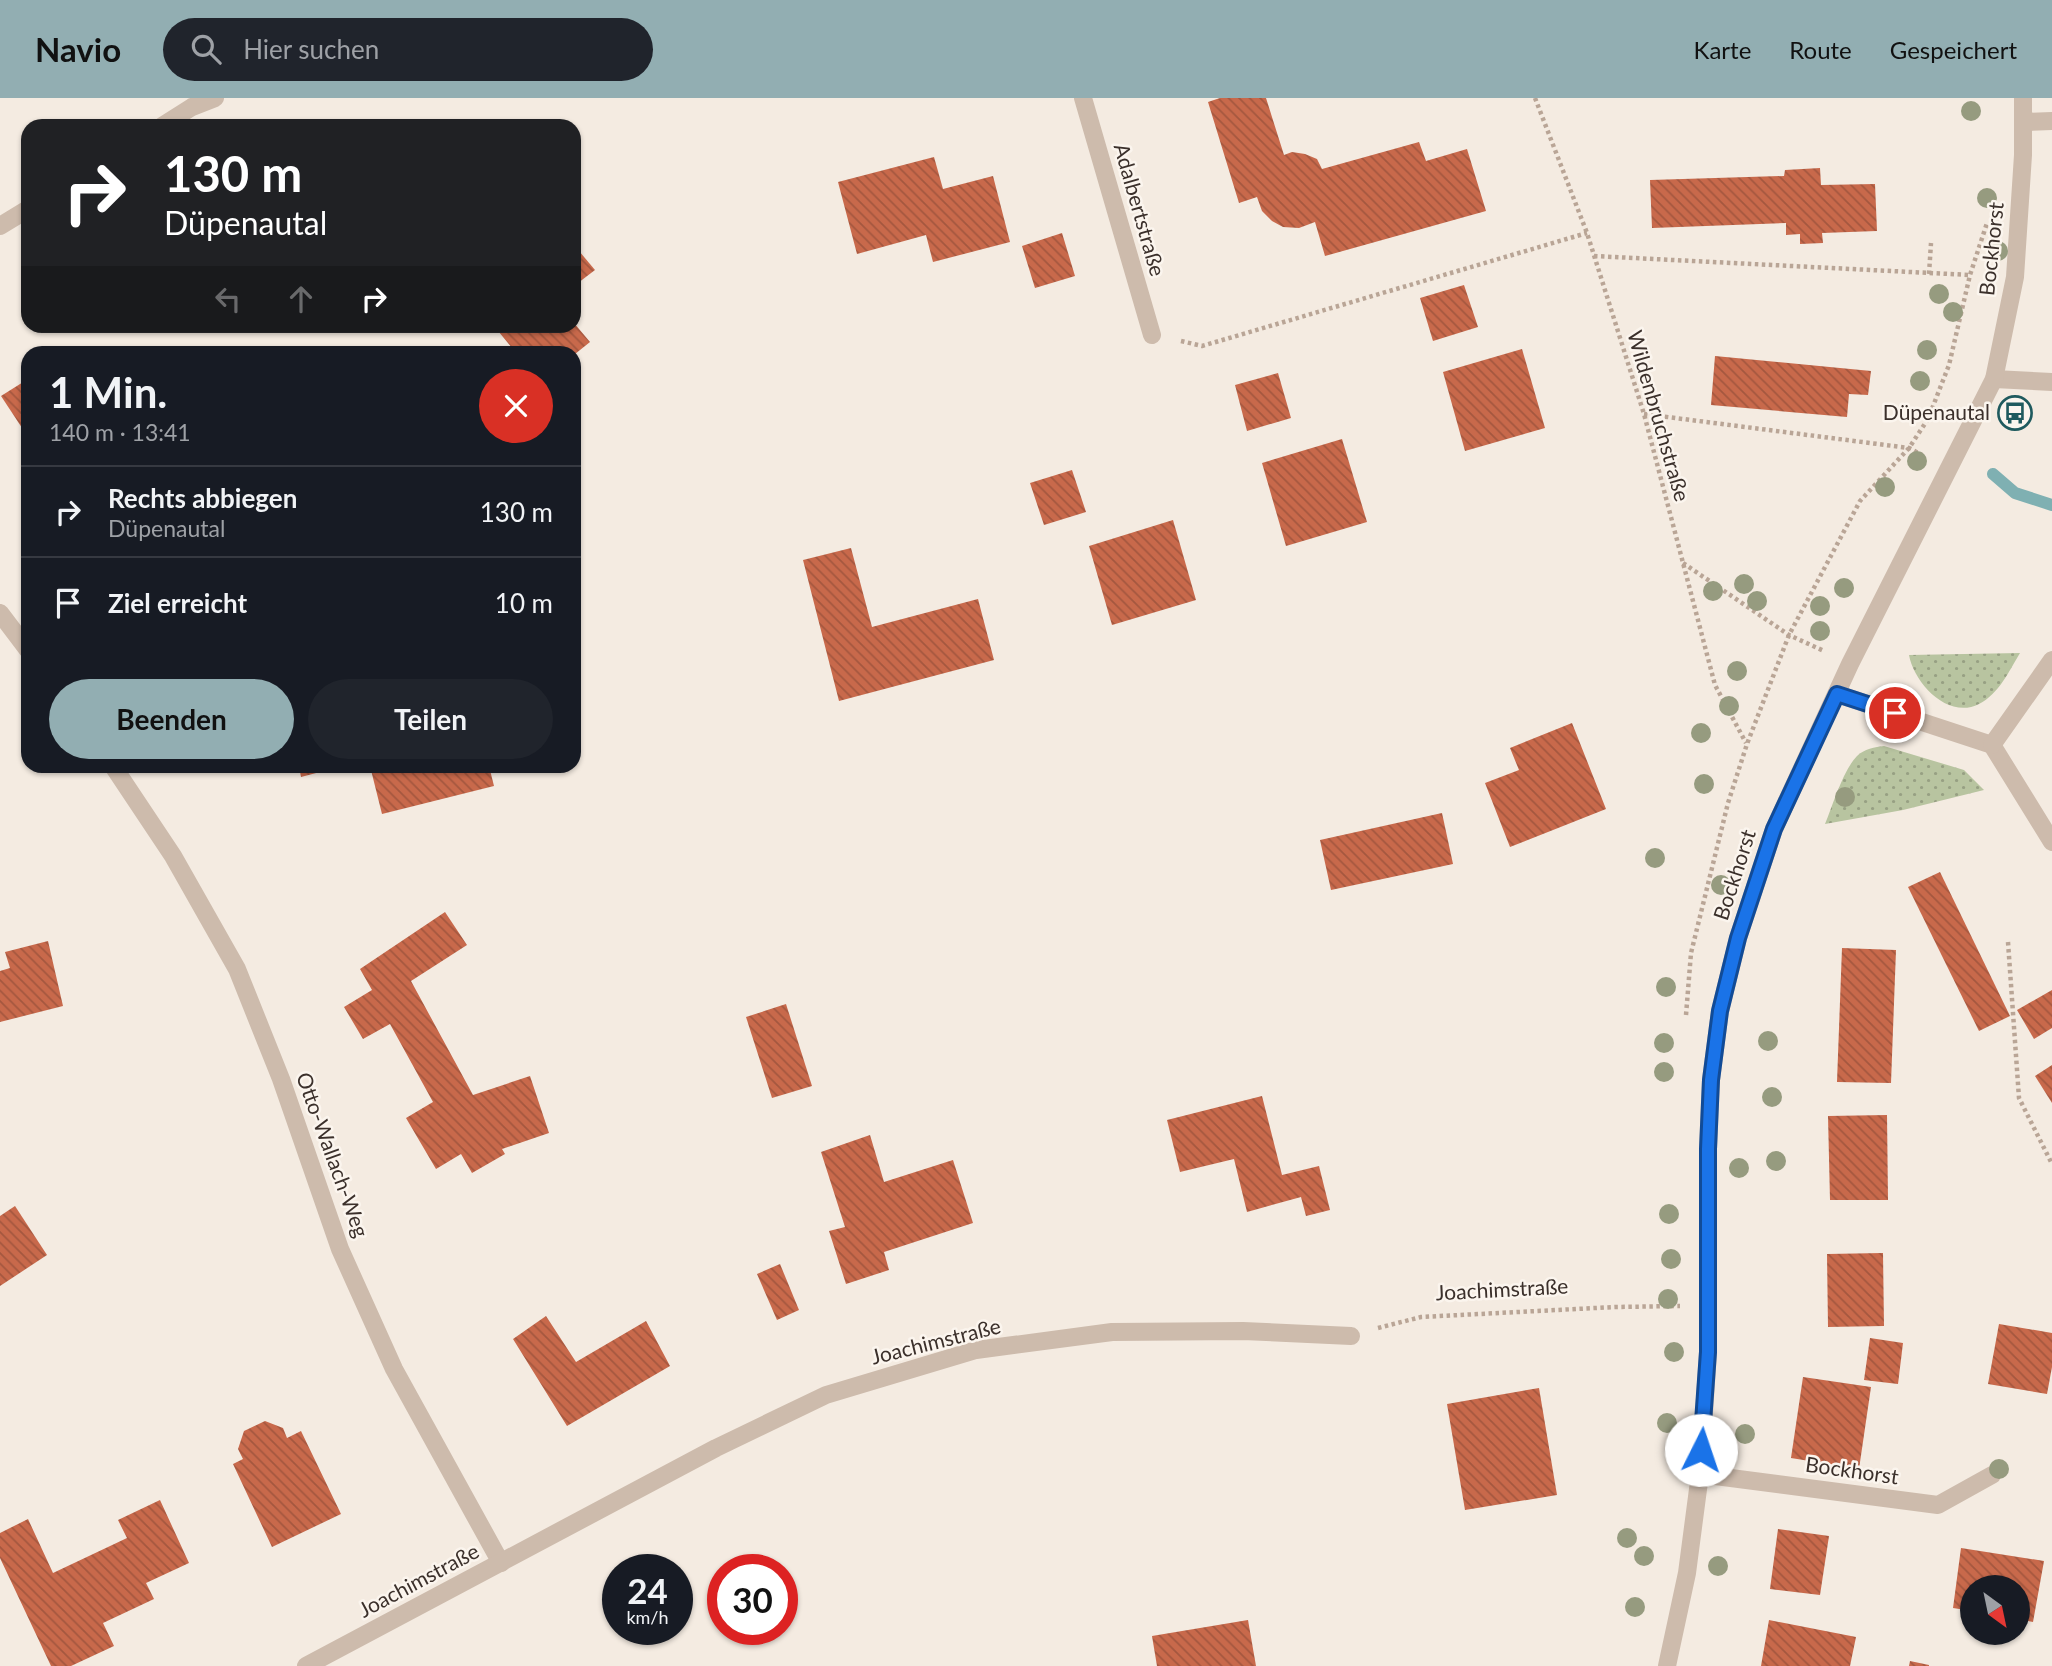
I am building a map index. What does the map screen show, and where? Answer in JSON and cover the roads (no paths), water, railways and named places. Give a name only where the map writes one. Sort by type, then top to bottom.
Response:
[{"type":"street","points":[[173,119],[192,107],[215,98]]},
{"type":"street","name":"Adalbertstraße","points":[[1083,98],[1152,335]]},
{"type":"street","name":"Bockhorst","points":[[1667,1666],[1687,1573],[1700,1474],[1708,1352],[1708,1149],[1711,1080],[1720,1011],[1738,938],[1774,829],[1850,664],[1994,379],[2015,277],[2023,155],[2023,98]]},
{"type":"street","points":[[2023,122],[2052,121]]},
{"type":"street","points":[[0,226],[21,213]]},
{"type":"street","points":[[1994,379],[2052,382]]},
{"type":"street","points":[[0,613],[21,641]]},
{"type":"street","points":[[1992,745],[2052,660]]},
{"type":"street","points":[[1837,694],[1992,745],[2052,842]]},
{"type":"street","name":"Otto-Wallach-Weg","points":[[118,773],[173,856],[237,969],[281,1079],[340,1249],[394,1369],[502,1563]]},
{"type":"street","name":"Joachimstraße","points":[[306,1666],[716,1448],[826,1395],[976,1350],[1112,1332],[1243,1331],[1350,1336]]},
{"type":"street","name":"Bockhorst","points":[[1700,1474],[1938,1505],[1992,1475]]},
{"type":"waterway","points":[[1993,474],[2015,493],[2052,505]]},
{"type":"place","name":"Düpenautal","points":[[2015,413]]}]
